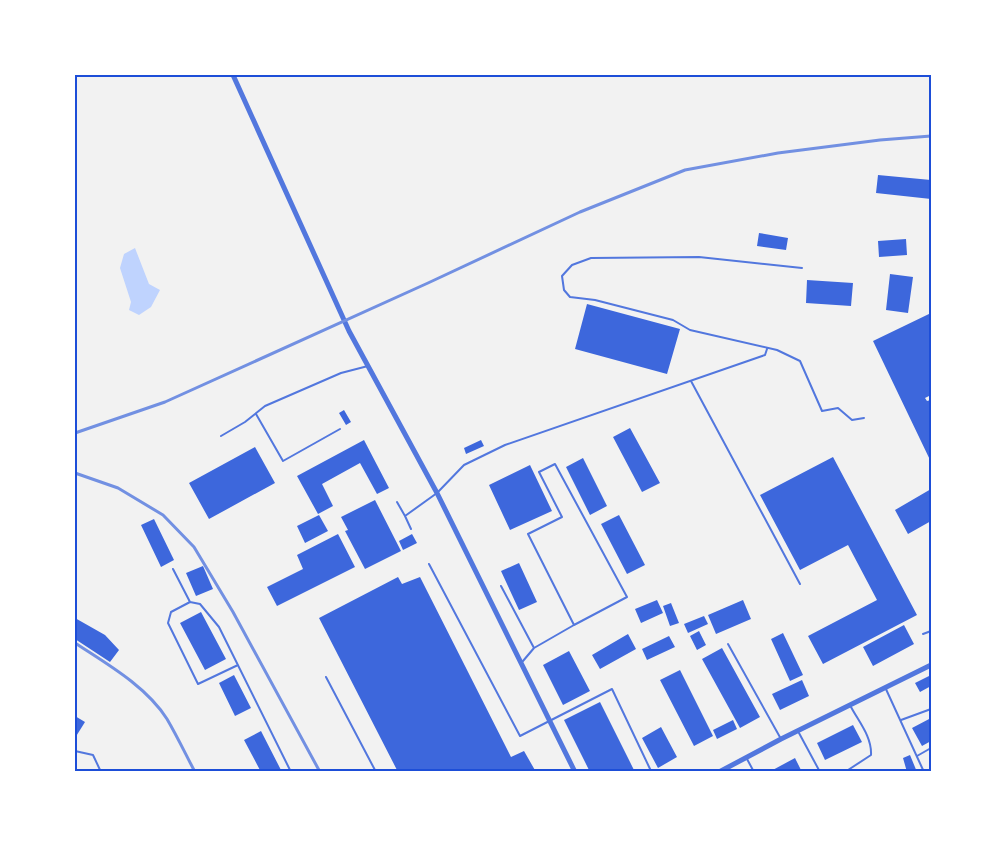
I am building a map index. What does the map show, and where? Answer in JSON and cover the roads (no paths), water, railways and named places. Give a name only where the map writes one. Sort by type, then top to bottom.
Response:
[{"type":"street","points":[[232,75],[341,315],[437,493],[575,772]]},
{"type":"street","points":[[719,772],[931,664]]},
{"type":"lane","points":[[802,268],[699,257],[591,258],[572,265],[562,276],[564,290],[570,297],[595,300],[673,320],[690,330],[777,350],[800,361],[822,411],[838,408],[852,420],[864,418]]},
{"type":"lane","points":[[405,516],[437,493],[464,465],[505,445],[765,356],[767,349]]},
{"type":"lane","points":[[221,436],[245,422],[265,406],[341,373],[368,366]]},
{"type":"lane","points":[[691,381],[800,584]]},
{"type":"lane","points":[[256,414],[283,461],[340,429]]},
{"type":"lane","points":[[521,664],[534,648],[627,597],[555,464],[539,472],[562,517],[528,534],[574,625]]},
{"type":"lane","points":[[396,502],[411,529]]},
{"type":"lane","points":[[429,564],[520,736],[612,689],[651,771]]},
{"type":"lane","points":[[173,569],[189,602]]},
{"type":"lane","points":[[501,586],[534,648]]},
{"type":"lane","points":[[238,664],[198,684],[168,622],[171,612],[189,602],[200,604],[219,627],[238,664],[291,772]]},
{"type":"lane","points":[[923,634],[931,631]]},
{"type":"lane","points":[[728,644],[781,739]]},
{"type":"lane","points":[[326,677],[376,772]]},
{"type":"lane","points":[[885,687],[924,772]]},
{"type":"lane","points":[[845,772],[871,754],[872,745],[851,707]]},
{"type":"lane","points":[[902,720],[931,709]]},
{"type":"lane","points":[[799,733],[820,772]]},
{"type":"lane","points":[[917,756],[931,748]]},
{"type":"lane","points":[[75,751],[93,755],[101,772]]},
{"type":"lane","points":[[747,759],[754,772]]},
{"type":"water","points":[[135,248],[149,284],[160,290],[151,307],[139,315],[129,310],[131,302],[120,268],[124,254]]},
{"type":"railway","points":[[75,433],[165,402],[580,212],[685,170],[778,153],[931,136]]},
{"type":"railway","points":[[75,473],[118,488],[163,515],[194,547],[233,612],[320,772]]},
{"type":"railway","points":[[75,643],[113,668],[148,696],[167,719],[195,772]]}]
